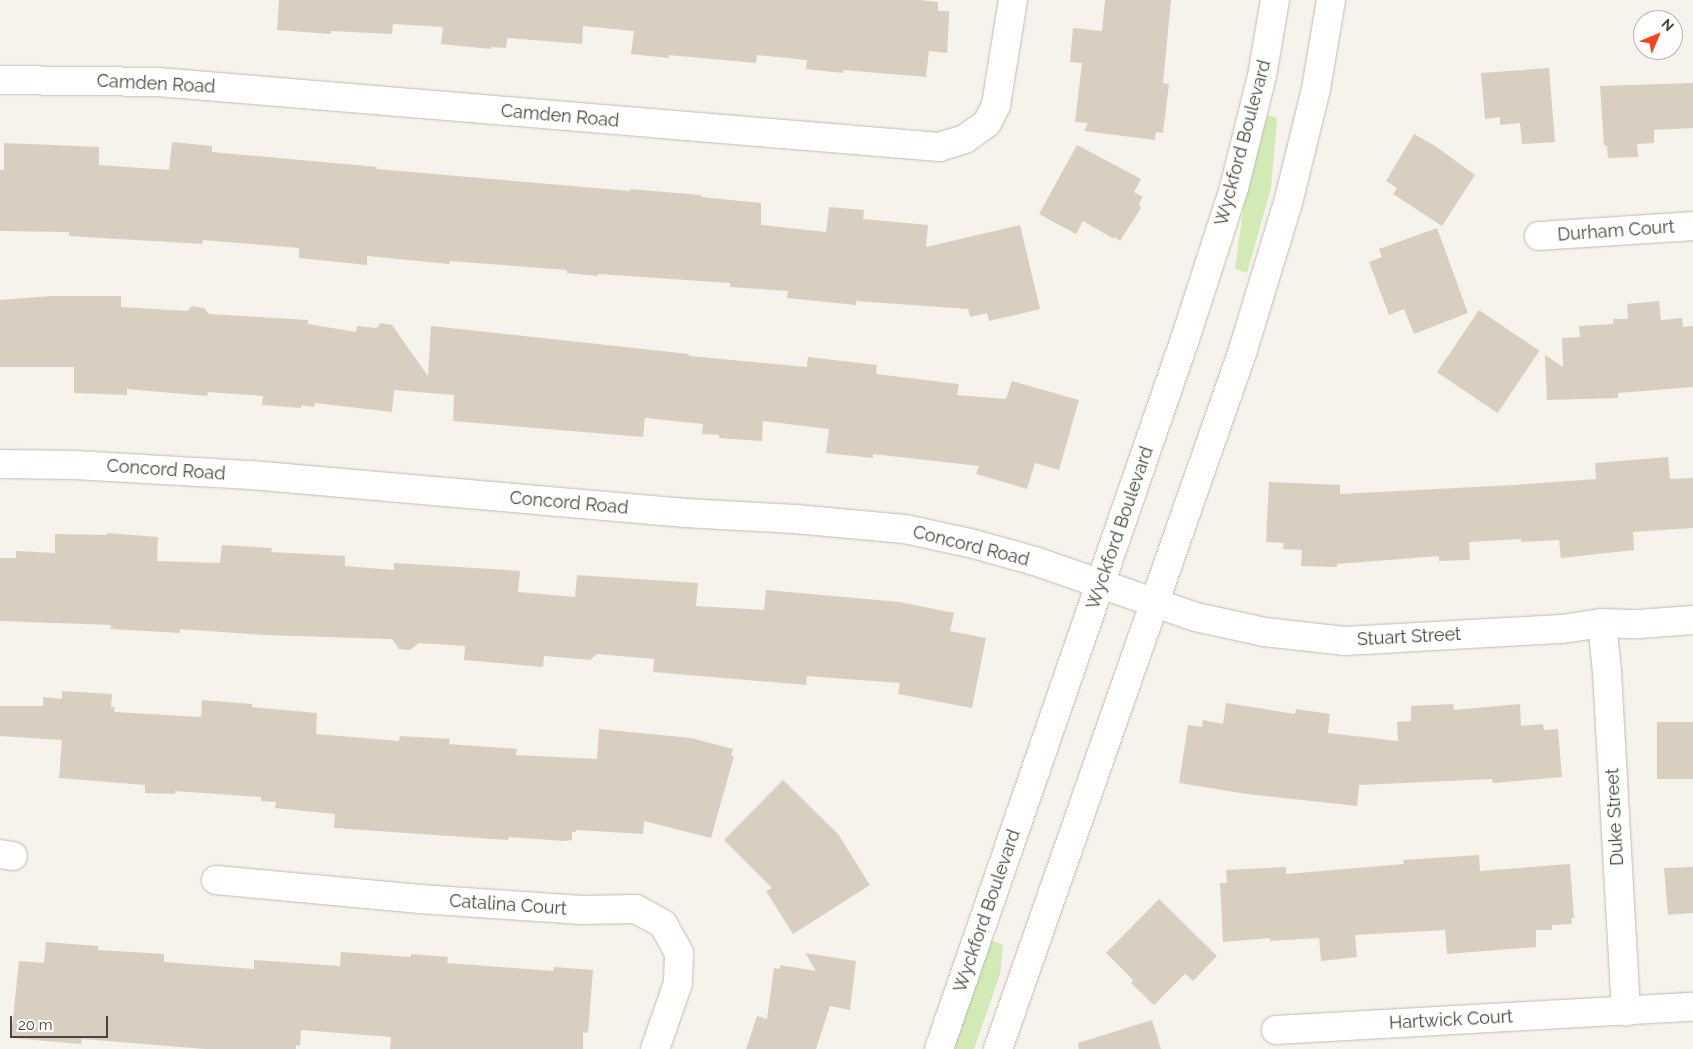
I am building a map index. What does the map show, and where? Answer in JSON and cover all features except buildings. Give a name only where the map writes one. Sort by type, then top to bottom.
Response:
[{"type":"street","name":"Camden Road","points":[[0,80],[158,82],[939,147],[965,139],[987,124],[996,105],[1013,0]]},
{"type":"street","name":"Wyckford Boulevard","points":[[939,1049],[1185,339],[1234,188],[1262,76],[1275,0]]},
{"type":"street","points":[[998,1049],[1142,598],[1242,353],[1288,203],[1316,89],[1331,0]]},
{"type":"street","name":"Durham Court","points":[[1539,236],[1693,226]]},
{"type":"street","name":"Concord Road","points":[[0,464],[75,464],[251,476],[685,513],[795,519],[905,529],[979,546],[1101,583],[1142,598]]},
{"type":"street","name":"Stuart Street","points":[[1142,598],[1196,617],[1264,632],[1345,641],[1562,629],[1602,623],[1639,624],[1693,620]]},
{"type":"street","name":"Duke Street","points":[[1602,623],[1607,672],[1626,1011]]},
{"type":"street","name":"Catalina Court","points":[[216,880],[420,899],[582,910],[636,908],[663,924],[679,953],[678,983],[654,1049]]},
{"type":"street","name":"Hartwick Court","points":[[1276,1030],[1693,1007]]},
{"type":"green space","points":[[1267,115],[1277,118],[1271,188],[1247,273],[1235,269],[1244,204]]},
{"type":"green space","points":[[990,940],[1003,945],[1000,974],[974,1049],[953,1049]]}]
